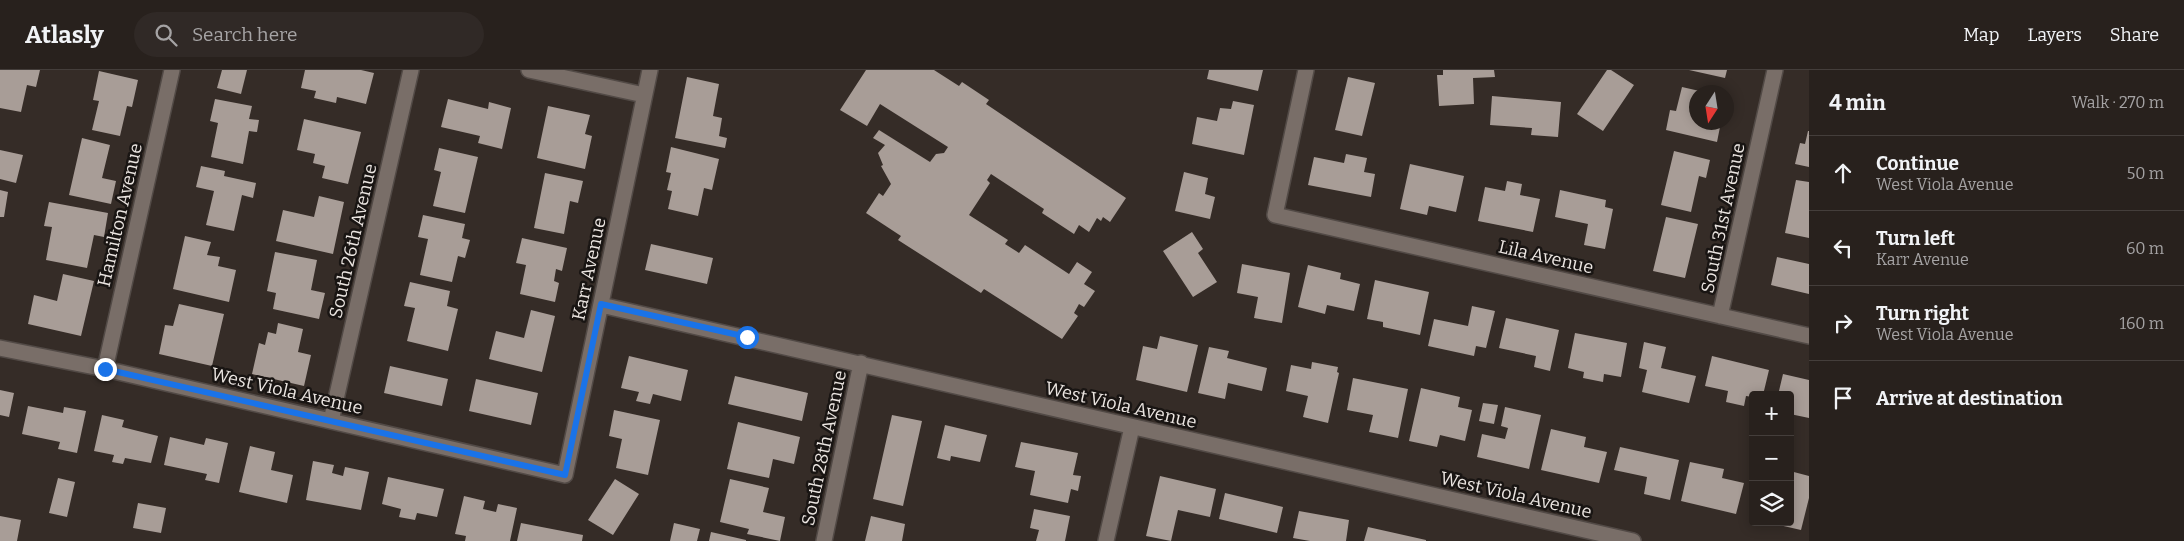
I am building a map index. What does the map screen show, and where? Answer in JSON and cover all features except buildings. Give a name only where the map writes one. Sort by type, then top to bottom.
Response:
[{"type":"street","name":"Hamilton Avenue","points":[[105,369],[172,70]]},
{"type":"street","name":"South 26th Avenue","points":[[331,421],[411,70]]},
{"type":"street","points":[[529,70],[644,95]]},
{"type":"street","name":"Karr Avenue","points":[[565,475],[650,70]]},
{"type":"street","name":"Lila Avenue","points":[[1306,70],[1275,215],[1809,336]]},
{"type":"street","name":"South 31st Avenue","points":[[1720,316],[1774,70]]},
{"type":"street","name":"West Viola Avenue","points":[[601,304],[862,363],[1601,538],[1633,541]]},
{"type":"street","name":"West Viola Avenue","points":[[0,348],[105,369],[565,475]]},
{"type":"street","name":"South 28th Avenue","points":[[824,541],[862,363]]},
{"type":"street","points":[[1106,541],[1132,427]]},
{"type":"route","points":[[105,369],[565,475],[601,304],[747,337]]}]
